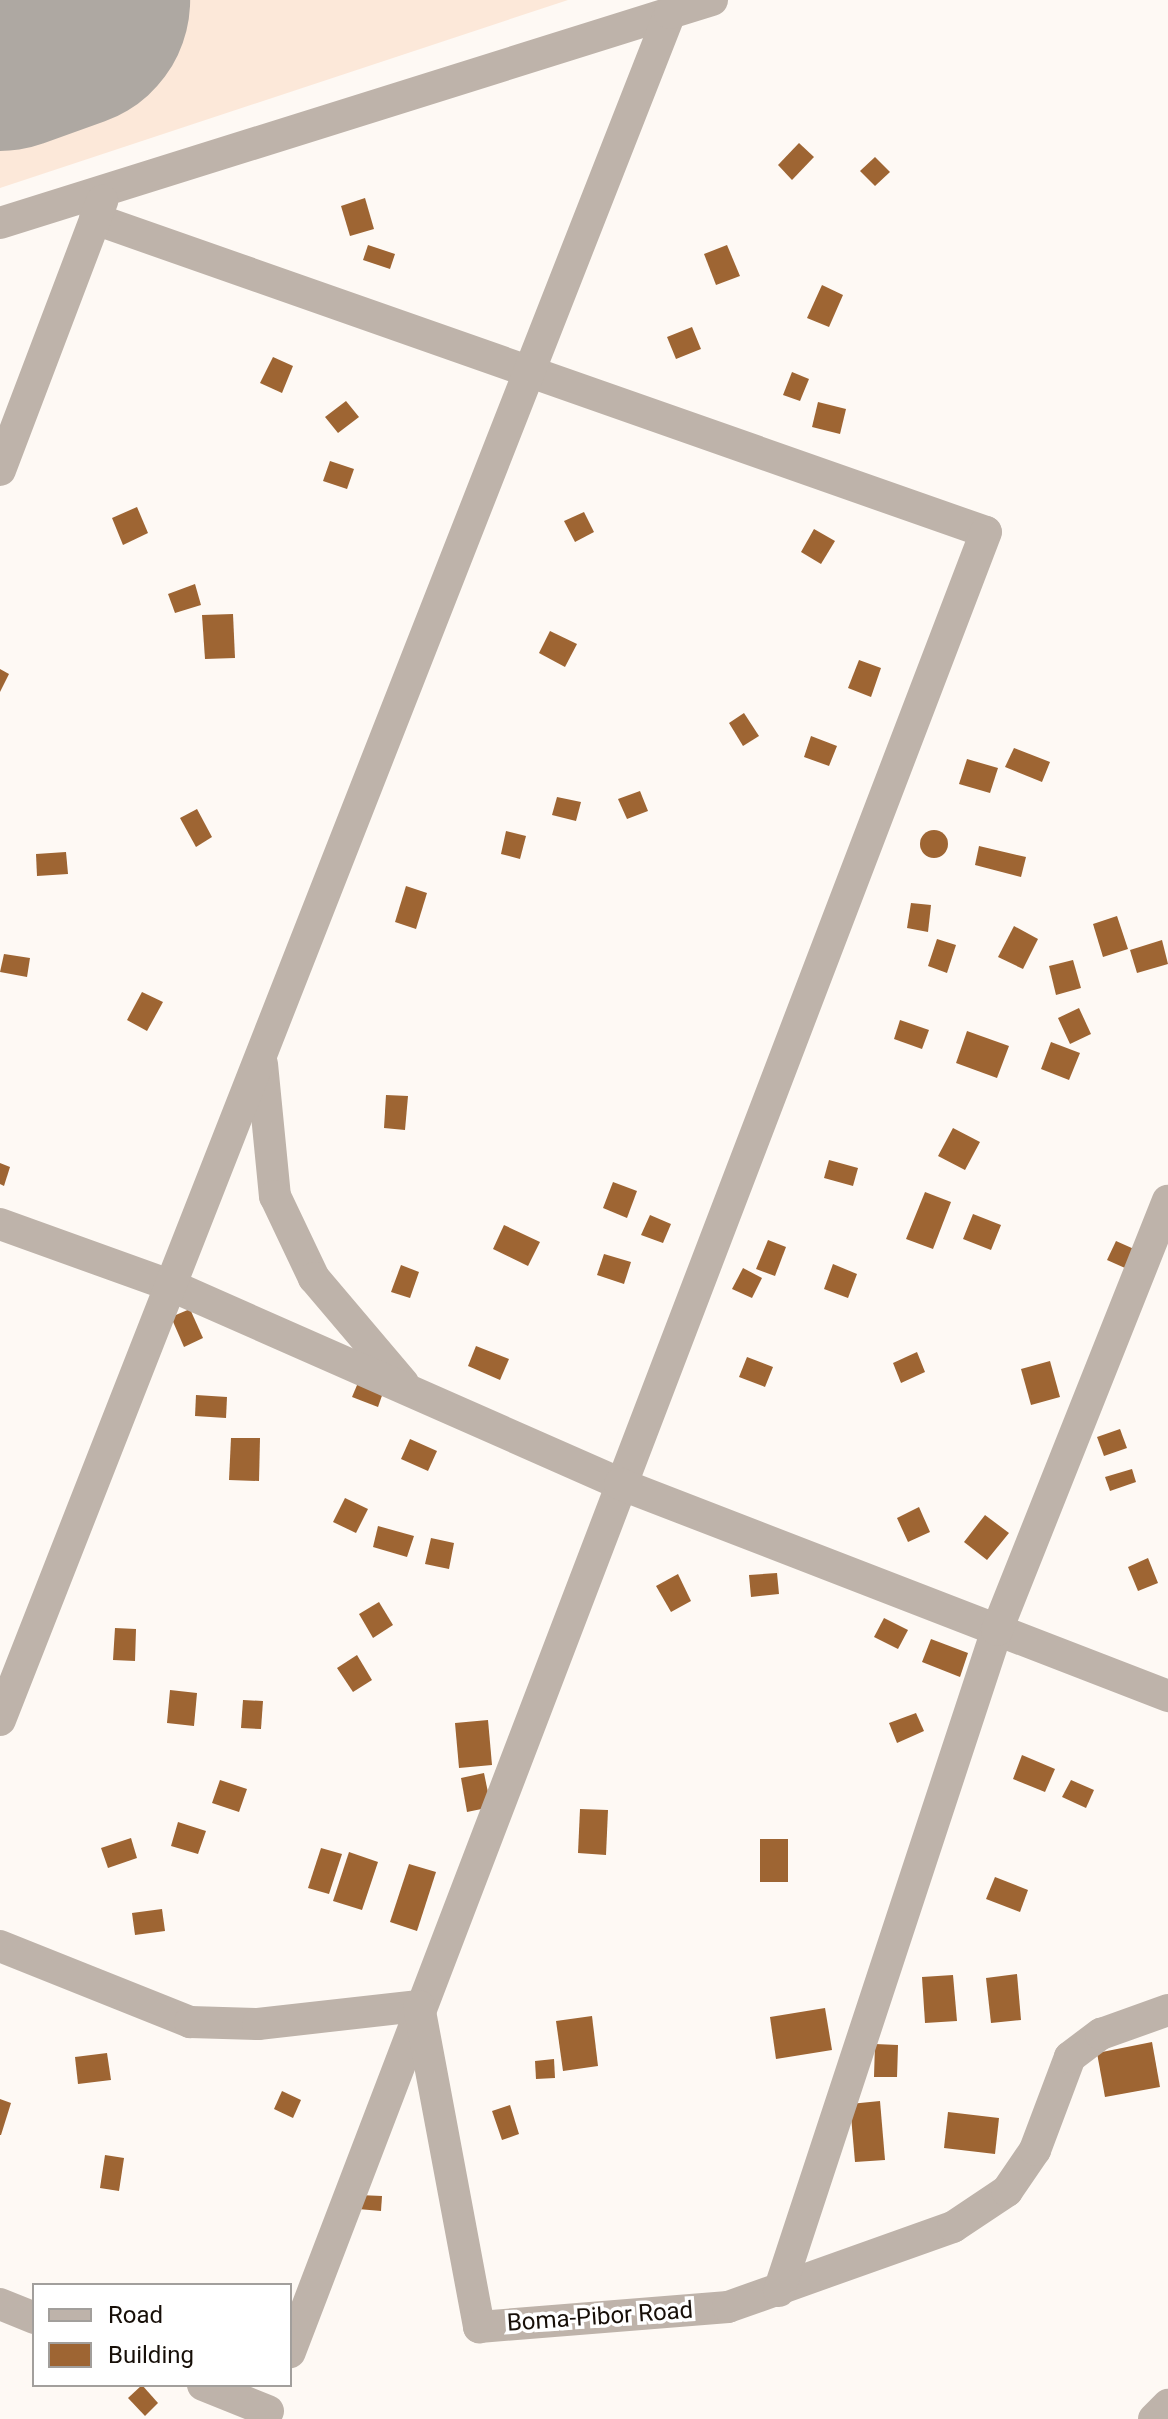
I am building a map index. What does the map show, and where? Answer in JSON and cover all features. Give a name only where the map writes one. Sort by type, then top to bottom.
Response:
[{"type":"street","points":[[0,223],[712,0]]},
{"type":"street","points":[[0,1720],[670,13]]},
{"type":"street","points":[[0,470],[107,187]]},
{"type":"street","points":[[95,219],[986,532],[419,2006],[292,2347]]},
{"type":"street","points":[[261,1056],[275,1196],[314,1278],[409,1391]]},
{"type":"street","points":[[779,2291],[997,1630],[1168,1201]]},
{"type":"street","points":[[0,1224],[172,1286],[620,1484],[1168,1696]]},
{"type":"street","points":[[0,1946],[190,2022],[258,2024],[419,2006]]},
{"type":"street","name":"Boma-Pibor Road","points":[[419,2006],[479,2327],[728,2307],[953,2227],[1007,2191],[1035,2150],[1070,2057],[1101,2034],[1168,2010]]},
{"type":"street","points":[[0,2304],[32,2317]]},
{"type":"street","points":[[210,2387],[270,2405]]},
{"type":"street","points":[[1154,2419],[1168,2405]]},
{"type":"shaded area","points":[[0,0],[568,0],[0,188]]},
{"type":"building","points":[[799,143],[814,157],[792,180],[778,165]]},
{"type":"building","points":[[875,157],[890,172],[875,186],[860,171]]},
{"type":"building","points":[[365,198],[374,229],[350,236],[341,206]]},
{"type":"building","points":[[368,245],[395,254],[390,269],[363,260]]},
{"type":"building","points":[[727,245],[740,276],[716,285],[704,254]]},
{"type":"building","points":[[822,285],[843,295],[829,327],[807,318]]},
{"type":"building","points":[[692,327],[701,349],[676,359],[667,337]]},
{"type":"building","points":[[273,357],[293,366],[282,393],[260,383]]},
{"type":"building","points":[[792,372],[809,379],[800,401],[783,395]]},
{"type":"building","points":[[346,401],[359,417],[338,433],[325,417]]},
{"type":"building","points":[[818,402],[846,409],[840,434],[812,427]]},
{"type":"building","points":[[330,461],[354,469],[347,489],[323,481]]},
{"type":"building","points":[[137,507],[148,533],[123,545],[112,518]]},
{"type":"building","points":[[584,512],[594,532],[575,542],[564,521]]},
{"type":"building","points":[[814,529],[835,541],[821,564],[801,552]]},
{"type":"building","points":[[195,584],[201,605],[175,613],[168,594]]},
{"type":"building","points":[[233,614],[235,658],[205,659],[202,615]]},
{"type":"building","points":[[550,631],[577,644],[565,667],[539,653]]},
{"type":"building","points":[[859,660],[881,668],[871,697],[848,688]]},
{"type":"building","points":[[0,669],[9,674],[0,692]]},
{"type":"building","points":[[744,713],[759,736],[743,746],[729,723]]},
{"type":"building","points":[[811,736],[837,746],[829,766],[804,757]]},
{"type":"building","points":[[1014,748],[1050,762],[1042,782],[1005,767]]},
{"type":"building","points":[[967,759],[998,768],[990,793],[959,784]]},
{"type":"building","points":[[640,791],[648,811],[627,819],[618,799]]},
{"type":"building","points":[[557,797],[581,802],[576,821],[552,815]]},
{"type":"building","points":[[197,809],[212,837],[196,847],[180,818]]},
{"type":"building","points":[[934,830],[944,834],[948,844],[944,854],[934,858],[924,854],[920,844],[924,834]]},
{"type":"building","points":[[506,831],[526,836],[520,859],[501,854]]},
{"type":"building","points":[[979,846],[1026,857],[1021,877],[975,865]]},
{"type":"building","points":[[66,852],[68,874],[37,876],[36,854]]},
{"type":"building","points":[[406,886],[427,893],[416,929],[395,922]]},
{"type":"building","points":[[911,903],[931,905],[928,932],[907,928]]},
{"type":"building","points":[[1117,916],[1128,949],[1103,957],[1093,924]]},
{"type":"building","points":[[1014,926],[1038,939],[1023,969],[998,957]]},
{"type":"building","points":[[937,939],[956,945],[947,973],[928,966]]},
{"type":"building","points":[[1162,940],[1168,964],[1137,973],[1130,950]]},
{"type":"building","points":[[4,954],[30,958],[27,977],[0,972]]},
{"type":"building","points":[[1073,960],[1081,988],[1056,995],[1049,966]]},
{"type":"building","points":[[142,992],[163,1002],[147,1031],[127,1020]]},
{"type":"building","points":[[1079,1008],[1091,1034],[1070,1044],[1058,1018]]},
{"type":"building","points":[[900,1020],[929,1030],[922,1049],[894,1039]]},
{"type":"building","points":[[967,1031],[1009,1046],[997,1078],[956,1063]]},
{"type":"building","points":[[1051,1042],[1080,1053],[1069,1080],[1041,1069]]},
{"type":"building","points":[[386,1095],[408,1096],[405,1130],[384,1128]]},
{"type":"building","points":[[953,1128],[980,1142],[965,1170],[938,1156]]},
{"type":"building","points":[[829,1160],[858,1168],[853,1186],[824,1178]]},
{"type":"building","points":[[0,1163],[10,1167],[4,1186],[0,1184]]},
{"type":"building","points":[[613,1182],[637,1191],[627,1218],[603,1208]]},
{"type":"building","points":[[925,1192],[951,1202],[933,1249],[906,1239]]},
{"type":"building","points":[[973,1214],[1001,1225],[991,1250],[963,1239]]},
{"type":"building","points":[[650,1215],[671,1224],[663,1243],[641,1235]]},
{"type":"building","points":[[504,1225],[540,1242],[528,1266],[493,1249]]},
{"type":"building","points":[[768,1240],[786,1247],[775,1276],[756,1269]]},
{"type":"building","points":[[1116,1241],[1143,1253],[1134,1272],[1107,1260]]},
{"type":"building","points":[[604,1254],[631,1262],[624,1284],[597,1275]]},
{"type":"building","points":[[833,1264],[857,1274],[848,1298],[824,1289]]},
{"type":"building","points":[[401,1265],[419,1272],[410,1298],[391,1292]]},
{"type":"building","points":[[743,1268],[762,1278],[752,1298],[732,1289]]},
{"type":"building","points":[[190,1309],[203,1338],[184,1347],[171,1317]]},
{"type":"building","points":[[476,1346],[509,1359],[500,1380],[468,1366]]},
{"type":"building","points":[[917,1352],[925,1372],[901,1383],[893,1363]]},
{"type":"building","points":[[747,1357],[773,1367],[765,1387],[739,1377]]},
{"type":"building","points":[[1050,1361],[1060,1397],[1031,1405],[1021,1369]]},
{"type":"building","points":[[360,1378],[385,1387],[378,1407],[352,1397]]},
{"type":"building","points":[[196,1395],[227,1397],[226,1418],[195,1416]]},
{"type":"building","points":[[1120,1429],[1127,1448],[1104,1456],[1097,1437]]},
{"type":"building","points":[[231,1438],[260,1438],[259,1481],[229,1480]]},
{"type":"building","points":[[410,1439],[437,1451],[428,1471],[401,1459]]},
{"type":"building","points":[[1132,1469],[1136,1482],[1110,1491],[1105,1477]]},
{"type":"building","points":[[345,1498],[368,1509],[356,1533],[333,1522]]},
{"type":"building","points":[[919,1507],[930,1532],[908,1542],[897,1518]]},
{"type":"building","points":[[985,1515],[1009,1533],[987,1560],[964,1542]]},
{"type":"building","points":[[378,1526],[414,1536],[407,1557],[373,1547]]},
{"type":"building","points":[[431,1538],[454,1543],[449,1569],[425,1564]]},
{"type":"building","points":[[1148,1558],[1158,1583],[1138,1591],[1128,1567]]},
{"type":"building","points":[[777,1573],[779,1594],[751,1597],[749,1575]]},
{"type":"building","points":[[678,1574],[691,1601],[671,1612],[656,1586]]},
{"type":"building","points":[[379,1602],[393,1625],[373,1638],[359,1614]]},
{"type":"building","points":[[884,1618],[908,1630],[898,1649],[874,1637]]},
{"type":"building","points":[[115,1628],[136,1629],[135,1661],[113,1660]]},
{"type":"building","points":[[931,1639],[968,1653],[960,1677],[922,1662]]},
{"type":"building","points":[[357,1655],[372,1680],[353,1692],[337,1668]]},
{"type":"building","points":[[170,1690],[197,1693],[194,1726],[167,1723]]},
{"type":"building","points":[[243,1700],[263,1701],[261,1729],[241,1728]]},
{"type":"building","points":[[916,1713],[924,1731],[897,1743],[889,1723]]},
{"type":"building","points":[[488,1720],[492,1765],[459,1768],[455,1723]]},
{"type":"building","points":[[1022,1755],[1055,1769],[1045,1792],[1013,1779]]},
{"type":"building","points":[[484,1773],[491,1807],[467,1812],[461,1778]]},
{"type":"building","points":[[220,1780],[247,1789],[239,1812],[212,1803]]},
{"type":"building","points":[[1071,1780],[1094,1790],[1086,1808],[1062,1797]]},
{"type":"building","points":[[580,1809],[608,1810],[606,1855],[578,1853]]},
{"type":"building","points":[[178,1822],[206,1831],[198,1854],[171,1846]]},
{"type":"building","points":[[131,1838],[137,1858],[108,1868],[101,1848]]},
{"type":"building","points":[[760,1839],[788,1839],[788,1882],[760,1882]]},
{"type":"building","points":[[321,1848],[342,1854],[329,1894],[308,1888]]},
{"type":"building","points":[[349,1852],[378,1862],[362,1910],[333,1901]]},
{"type":"building","points":[[409,1864],[436,1872],[417,1931],[390,1922]]},
{"type":"building","points":[[995,1877],[1028,1890],[1020,1912],[986,1899]]},
{"type":"building","points":[[162,1909],[165,1931],[135,1935],[132,1913]]},
{"type":"building","points":[[1017,1974],[1021,2020],[991,2023],[986,1978]]},
{"type":"building","points":[[953,1975],[957,2021],[925,2023],[922,1977]]},
{"type":"building","points":[[825,2008],[832,2050],[776,2059],[770,2017]]},
{"type":"building","points":[[592,2016],[598,2066],[563,2071],[556,2021]]},
{"type":"building","points":[[1152,2042],[1160,2087],[1105,2097],[1097,2053]]},
{"type":"building","points":[[875,2044],[898,2045],[897,2077],[874,2077]]},
{"type":"building","points":[[107,2053],[111,2080],[78,2084],[75,2057]]},
{"type":"building","points":[[554,2059],[555,2078],[536,2079],[535,2061]]},
{"type":"building","points":[[282,2091],[301,2100],[293,2118],[274,2109]]},
{"type":"building","points":[[0,2099],[11,2103],[1,2135],[0,2135]]},
{"type":"building","points":[[880,2101],[885,2160],[855,2162],[850,2104]]},
{"type":"building","points":[[510,2105],[519,2134],[502,2140],[492,2111]]},
{"type":"building","points":[[948,2112],[999,2118],[995,2154],[944,2148]]},
{"type":"building","points":[[105,2155],[124,2158],[119,2191],[100,2188]]},
{"type":"building","points":[[359,2195],[382,2196],[381,2211],[358,2209]]},
{"type":"building","points":[[144,2387],[158,2403],[145,2416],[128,2398]]},
{"type":"runway","points":[[0,22],[61,0]]}]
